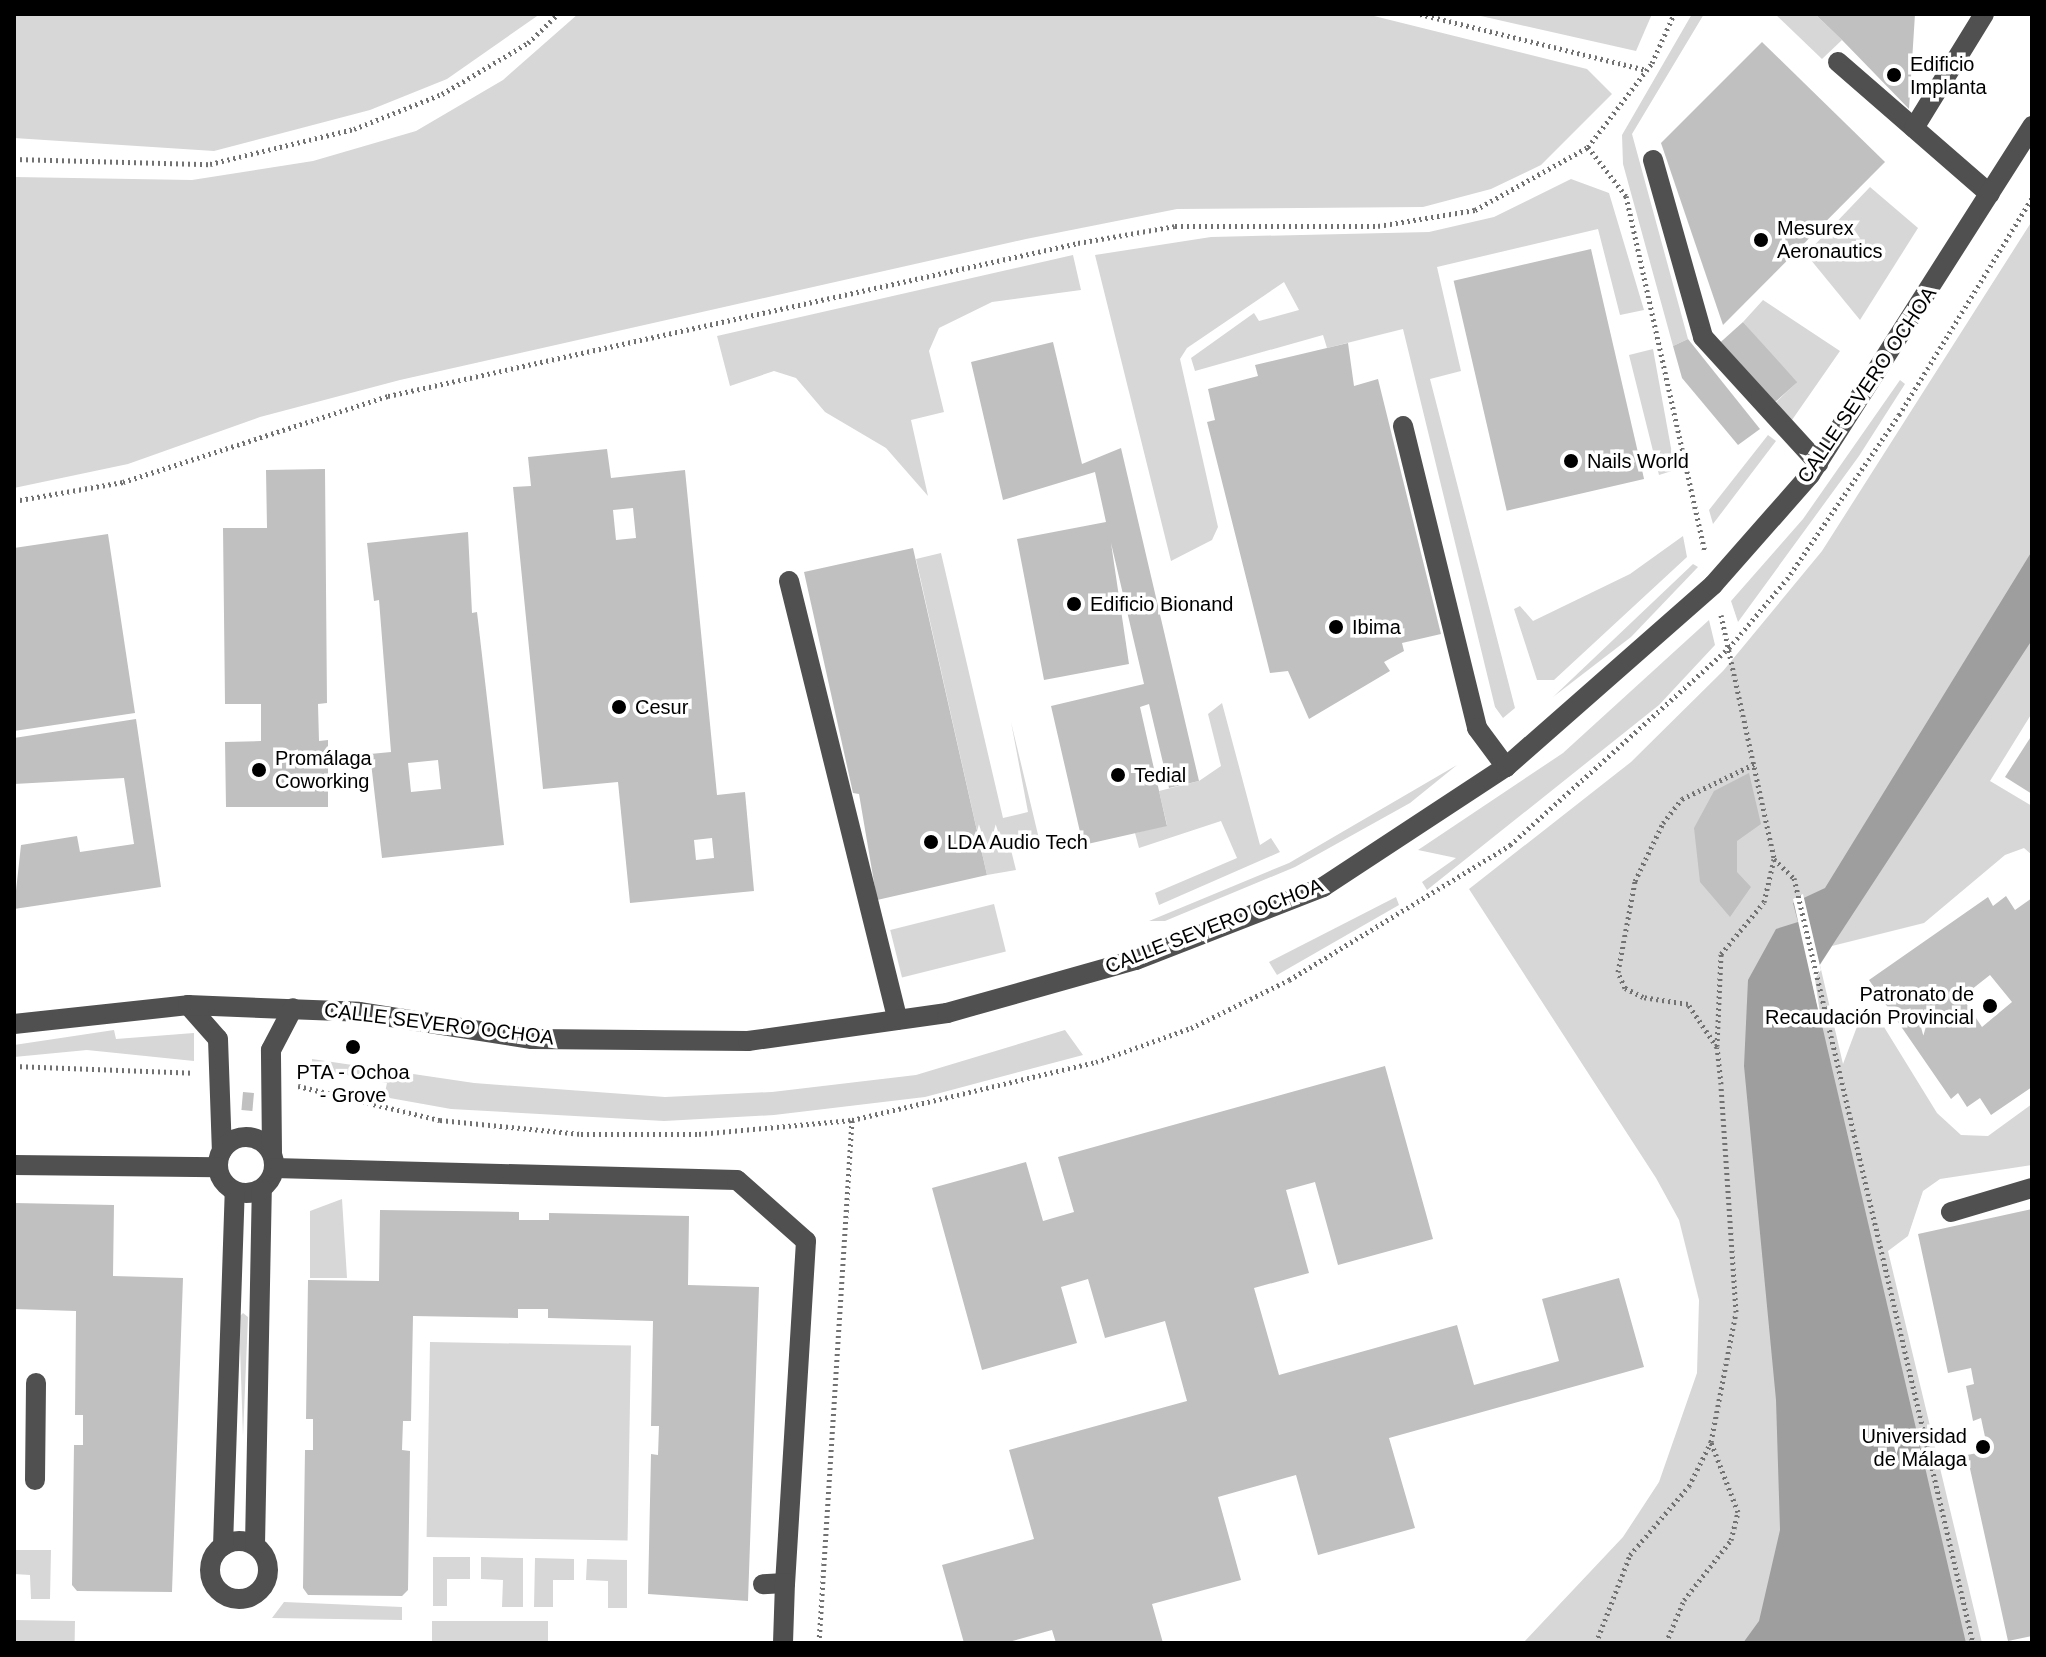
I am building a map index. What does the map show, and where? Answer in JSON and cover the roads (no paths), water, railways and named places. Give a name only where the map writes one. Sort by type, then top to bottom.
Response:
[{"type":"street","points":[[1914,128],[1984,14]]},
{"type":"street","points":[[1838,62],[1990,194]]},
{"type":"street","name":"CALLE SEVERO OCHOA","points":[[14,1024],[188,1005],[293,1008],[532,1039],[748,1041],[947,1013],[1136,960],[1323,887],[1506,767],[1713,585],[1818,463],[2032,126]]},
{"type":"street","points":[[1653,160],[1703,337],[1818,463]]},
{"type":"street","points":[[1403,426],[1456,678],[1477,728],[1506,767]]},
{"type":"street","points":[[789,581],[898,1020]]},
{"type":"street","points":[[188,1005],[218,1039],[222,1076],[220,1159],[235,1191],[223,1546],[212,1579],[240,1599],[268,1578],[255,1545],[262,1189],[273,1160],[271,1050],[293,1008]]},
{"type":"street","points":[[14,1165],[220,1159],[248,1136],[273,1160],[737,1180],[806,1241],[783,1643]]},
{"type":"street","points":[[1951,1212],[2032,1188]]},
{"type":"street","points":[[235,1191],[262,1189]]},
{"type":"street","points":[[35,1480],[36,1383]]},
{"type":"street","points":[[223,1546],[255,1545]]},
{"type":"street","points":[[763,1584],[785,1583]]},
{"type":"place","name":"Edificio Implanta","points":[[1894,75]]},
{"type":"place","name":"Mesurex Aeronautics","points":[[1761,240]]},
{"type":"place","name":"Nails World","points":[[1571,461]]},
{"type":"place","name":"Edificio Bionand","points":[[1074,604]]},
{"type":"place","name":"Ibima","points":[[1336,627]]},
{"type":"place","name":"Cesur","points":[[619,707]]},
{"type":"place","name":"Promálaga Coworking","points":[[259,770]]},
{"type":"place","name":"Tedial","points":[[1118,775]]},
{"type":"place","name":"LDA Audio Tech","points":[[931,842]]},
{"type":"place","name":"Patronato de Recaudación Provincial","points":[[1990,1006]]},
{"type":"place","name":"PTA - Ochoa - Grove","points":[[353,1047]]},
{"type":"place","name":"Universidad de Málaga","points":[[1983,1447]]}]
